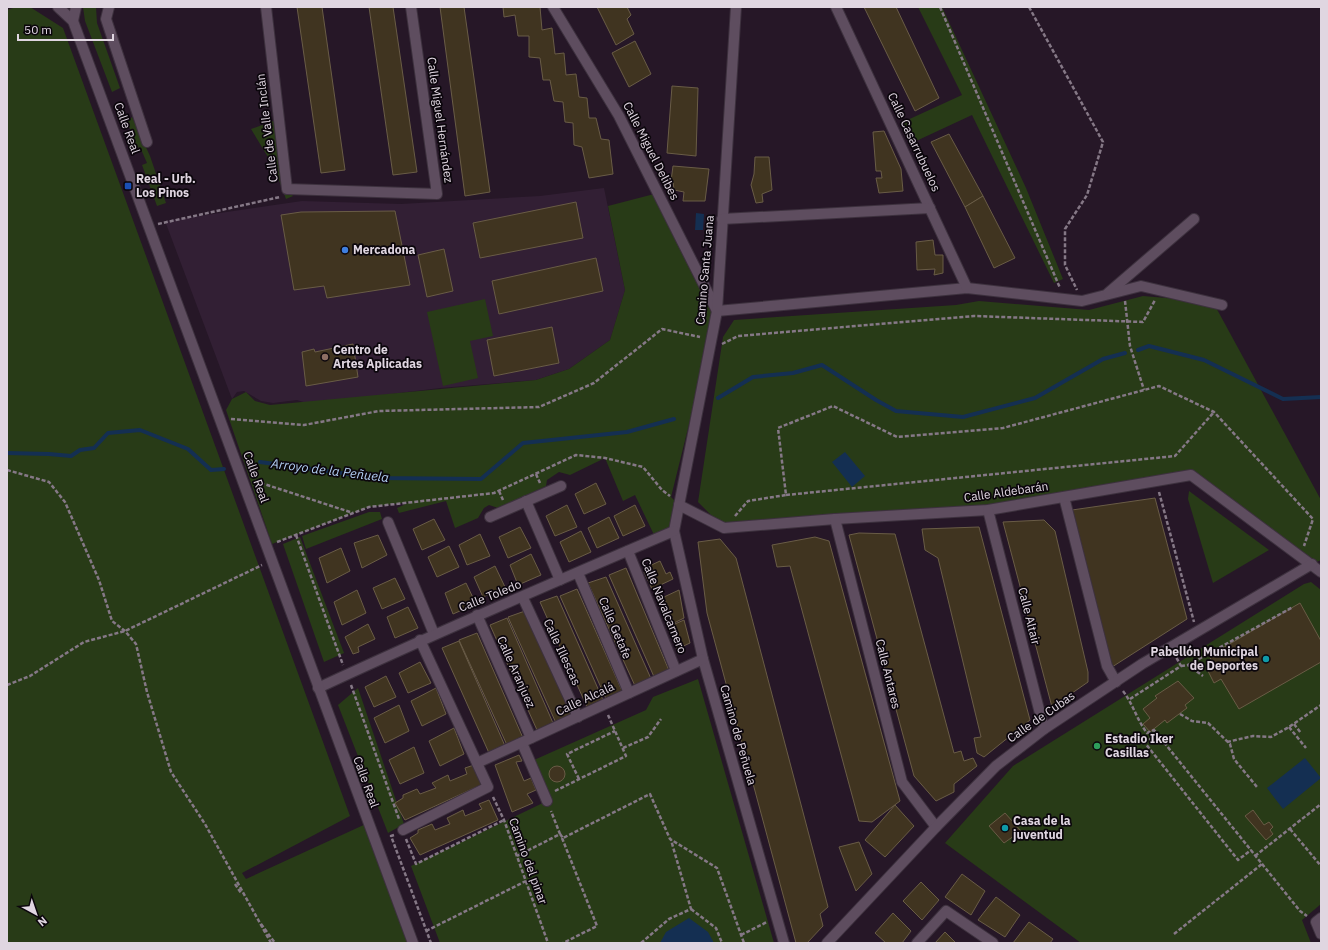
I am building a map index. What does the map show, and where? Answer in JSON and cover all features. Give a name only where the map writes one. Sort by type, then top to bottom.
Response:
[{"type":"street","name":"Calle Real","points":[[58,7],[73,21],[222,421],[318,688],[413,943]]},
{"type":"street","points":[[73,21],[76,7]]},
{"type":"street","points":[[109,7],[106,19],[146,142]]},
{"type":"street","name":"Calle de Valle Inclán","points":[[266,7],[287,189],[369,191]]},
{"type":"street","name":"Calle Miguel Hernández","points":[[369,191],[437,194],[411,7]]},
{"type":"street","name":"Calle Miguel Delibes","points":[[553,7],[619,116],[717,311]]},
{"type":"street","name":"Camino Santa Juana","points":[[674,531],[717,311],[736,7]]},
{"type":"street","name":"Calle Casarrubuelos","points":[[836,7],[967,288]]},
{"type":"street","points":[[722,219],[930,208]]},
{"type":"street","points":[[1106,295],[1194,219]]},
{"type":"street","points":[[717,311],[967,288],[1082,301],[1141,286],[1222,305]]},
{"type":"street","name":"Calle Aldebarán","points":[[724,528],[835,519],[988,510],[1191,476],[1321,572]]},
{"type":"street","points":[[490,517],[561,486]]},
{"type":"street","points":[[1064,497],[1107,666],[1116,682]]},
{"type":"street","points":[[526,501],[560,580]]},
{"type":"street","points":[[679,505],[724,528]]},
{"type":"street","name":"Calle Altair","points":[[988,510],[1044,729]]},
{"type":"street","name":"Calle Antares","points":[[835,519],[902,782],[936,827]]},
{"type":"street","points":[[388,522],[434,634]]},
{"type":"street","name":"Calle Toledo","points":[[318,688],[420,640],[477,615],[523,598],[578,572],[674,531]]},
{"type":"street","name":"Camino de Peñuela","points":[[674,531],[703,659],[784,943]]},
{"type":"street","name":"Calle Navalcarnero","points":[[628,551],[676,671]]},
{"type":"street","name":"Calle de Cubas","points":[[827,943],[936,827],[996,766],[1044,729],[1116,682],[1170,648],[1312,564]]},
{"type":"street","name":"Calle Getafe","points":[[578,572],[629,693]]},
{"type":"street","name":"Calle Illescas","points":[[523,598],[578,717]]},
{"type":"street","name":"Calle Aranjuez","points":[[477,615],[531,738]]},
{"type":"street","points":[[403,830],[488,787],[420,640]]},
{"type":"street","name":"Calle Alcalá","points":[[477,763],[703,659]]},
{"type":"street","points":[[522,743],[546,798]]},
{"type":"street","points":[[917,943],[946,911],[993,943]]},
{"type":"street","points":[[1319,920],[1321,934]]},
{"type":"path","points":[[940,7],[1065,299]]},
{"type":"path","points":[[1029,7],[1103,142],[1087,195],[1065,230],[1065,265],[1082,301]]},
{"type":"path","points":[[149,226],[285,196],[287,189]]},
{"type":"path","points":[[1124,290],[1130,346],[1144,390]]},
{"type":"path","points":[[709,350],[738,336],[974,316],[1143,322],[1160,290]]},
{"type":"path","points":[[222,421],[235,418],[304,425],[379,411],[538,406],[594,383],[662,329],[700,337]]},
{"type":"path","points":[[786,495],[778,428],[833,406],[897,437],[1003,428],[1159,386],[1214,412],[1313,519],[1301,556]]},
{"type":"path","points":[[724,528],[748,501],[786,495],[1175,456],[1214,412]]},
{"type":"path","points":[[267,546],[369,507],[494,493],[576,455],[605,458],[643,467],[662,490],[679,505]]},
{"type":"path","points":[[7,470],[50,482],[66,502],[99,580],[112,621],[125,631],[136,644],[146,692],[171,772],[205,824],[271,943]]},
{"type":"path","points":[[242,477],[353,513]]},
{"type":"path","points":[[1156,481],[1197,632]]},
{"type":"path","points":[[296,535],[416,864],[504,820]]},
{"type":"path","points":[[7,684],[30,676],[84,642],[125,631],[272,560]]},
{"type":"path","points":[[1130,699],[1181,666],[1188,664],[1293,607]]},
{"type":"path","points":[[1170,648],[1181,666]]},
{"type":"path","points":[[1188,664],[1203,676]]},
{"type":"path","points":[[1116,682],[1130,699],[1140,724],[1147,733],[1154,730],[1300,911],[1319,920]]},
{"type":"path","points":[[563,943],[597,926],[546,798],[626,756],[604,705]]},
{"type":"path","points":[[1227,742],[1253,736],[1271,736],[1294,724],[1321,705]]},
{"type":"path","points":[[1180,714],[1192,721],[1208,723],[1227,742],[1234,759],[1257,787]]},
{"type":"path","points":[[623,748],[648,737],[661,719]]},
{"type":"path","points":[[1294,724],[1301,733]]},
{"type":"path","points":[[1289,727],[1306,748]]},
{"type":"path","points":[[580,779],[567,754],[615,731]]},
{"type":"path","points":[[1157,734],[1145,743],[1238,860],[1251,850]]},
{"type":"path","name":"Camino del pinar","points":[[488,787],[504,820],[548,943]]},
{"type":"path","points":[[560,834],[563,838],[650,794],[670,839],[692,909],[716,928],[722,943]]},
{"type":"path","points":[[1255,856],[1321,804]]},
{"type":"path","points":[[1290,829],[1321,866]]},
{"type":"path","points":[[517,856],[560,834]]},
{"type":"path","points":[[391,836],[430,943]]},
{"type":"path","points":[[670,839],[717,868],[744,943]]},
{"type":"path","points":[[1174,934],[1262,864]]},
{"type":"path","points":[[426,930],[526,880]]},
{"type":"path","points":[[235,884],[275,943]]},
{"type":"path","points":[[641,943],[669,918],[692,909]]},
{"type":"path","points":[[741,935],[777,917]]},
{"type":"shaded area","points":[[604,188],[625,290],[610,340],[569,369],[536,380],[440,388],[310,404],[297,400],[273,403],[261,401],[244,391],[237,392],[232,399],[165,221],[302,201],[401,204],[540,196]]},
{"type":"green space","points":[[16,7],[30,7],[63,28],[350,816],[242,873],[246,879],[368,823],[407,943],[7,943],[7,10]]},
{"type":"green space","points":[[83,7],[96,7],[97,23],[120,88],[112,92],[85,21]]},
{"type":"green space","points":[[918,7],[942,7],[1026,188],[1063,279],[1054,283],[972,115],[914,142],[903,122],[962,95]]},
{"type":"green space","points":[[132,117],[150,156],[166,203],[157,206],[142,165],[147,163],[140,147],[137,148],[127,121]]},
{"type":"green space","points":[[279,119],[287,189],[293,196],[286,199],[274,167],[251,129]]},
{"type":"green space","points":[[658,193],[717,311],[671,497],[679,505],[674,531],[656,539],[635,495],[623,501],[605,458],[570,475],[559,472],[547,480],[546,486],[498,508],[489,505],[484,508],[478,518],[455,528],[446,501],[399,513],[397,508],[410,502],[369,507],[272,544],[226,410],[232,399],[246,392],[255,401],[270,405],[536,380],[569,369],[610,340],[625,290],[608,206]]},
{"type":"green space","points":[[1143,296],[1213,302],[1321,500],[1321,560],[1312,564],[1191,476],[988,510],[724,528],[698,502],[723,337],[734,320],[956,305],[979,301],[1089,310]]},
{"type":"green space","points":[[485,299],[493,336],[470,341],[478,378],[443,386],[427,312]]},
{"type":"green space","points":[[1189,491],[1269,550],[1213,583],[1188,499]]},
{"type":"green space","points":[[369,512],[380,512],[382,519],[306,549],[302,536]]},
{"type":"green space","points":[[300,537],[344,653],[324,662],[283,544]]},
{"type":"green space","points":[[1311,582],[1321,590],[1321,904],[1302,920],[1311,943],[1081,943],[945,843],[1013,766],[1304,584]]},
{"type":"green space","points":[[698,679],[774,943],[440,943],[411,866],[547,801],[534,760],[646,710],[653,697]]},
{"type":"green space","points":[[358,688],[404,824],[388,833],[338,705]]},
{"type":"water","points":[[696,213],[704,214],[703,230],[695,230]]},
{"type":"water","points":[[845,452],[865,476],[852,487],[832,462]]},
{"type":"water","points":[[1305,758],[1321,778],[1283,809],[1267,788]]},
{"type":"water","points":[[689,918],[708,932],[714,943],[660,943],[666,932]]},
{"type":"building","points":[[297,7],[322,7],[345,170],[321,173]]},
{"type":"building","points":[[369,7],[393,7],[417,172],[393,175]]},
{"type":"building","points":[[440,7],[464,7],[490,192],[465,196]]},
{"type":"building","points":[[503,7],[540,7],[542,30],[552,28],[555,54],[564,53],[566,75],[576,74],[579,97],[587,98],[589,118],[596,118],[601,139],[609,140],[613,174],[589,178],[582,147],[574,145],[573,123],[565,122],[563,102],[554,101],[550,80],[543,80],[540,58],[529,57],[529,36],[518,36],[515,15],[504,17]]},
{"type":"building","points":[[597,7],[627,7],[631,15],[627,19],[634,34],[616,45]]},
{"type":"building","points":[[864,7],[896,7],[939,98],[915,111]]},
{"type":"building","points":[[635,41],[651,74],[629,87],[612,53]]},
{"type":"building","points":[[672,86],[698,88],[696,156],[667,153]]},
{"type":"building","points":[[884,131],[901,169],[903,191],[879,193],[876,178],[882,178],[881,171],[876,171],[873,132]]},
{"type":"building","points":[[949,134],[983,196],[965,207],[931,142]]},
{"type":"building","points":[[755,157],[769,157],[772,190],[762,194],[763,202],[756,203],[751,185],[754,174]]},
{"type":"building","points":[[673,166],[709,169],[705,201],[683,201],[684,192],[674,190],[673,181],[671,181]]},
{"type":"building","points":[[983,196],[1015,258],[994,268],[965,207]]},
{"type":"building","points":[[576,202],[583,238],[480,258],[473,223]]},
{"type":"building","name":"Mercadona","points":[[395,211],[410,285],[327,298],[324,286],[294,290],[281,215],[301,212]]},
{"type":"building","points":[[933,240],[935,255],[943,255],[943,273],[934,275],[935,269],[917,270],[916,242]]},
{"type":"building","points":[[444,249],[453,291],[427,297],[418,255]]},
{"type":"building","points":[[596,258],[603,291],[499,314],[492,281]]},
{"type":"building","points":[[552,327],[559,363],[494,376],[487,340]]},
{"type":"building","name":"Centro de Artes Aplicadas","points":[[353,344],[358,377],[306,386],[302,352],[314,349],[315,352]]},
{"type":"building","points":[[596,483],[606,504],[584,514],[575,494]]},
{"type":"building","points":[[1155,498],[1187,619],[1112,667],[1072,510]]},
{"type":"building","points":[[567,505],[577,527],[555,536],[546,516]]},
{"type":"building","points":[[635,505],[645,526],[623,536],[614,516]]},
{"type":"building","points":[[609,517],[619,538],[597,548],[588,528]]},
{"type":"building","points":[[434,519],[445,540],[422,550],[413,529]]},
{"type":"building","points":[[1044,520],[1055,531],[1088,672],[1088,682],[1052,707],[1003,522]]},
{"type":"building","points":[[520,527],[531,548],[508,558],[499,537]]},
{"type":"building","points":[[979,527],[1030,720],[984,757],[977,753],[974,738],[981,737],[938,558],[925,550],[922,529]]},
{"type":"building","points":[[581,531],[591,552],[569,562],[560,542]]},
{"type":"building","points":[[859,533],[895,534],[954,753],[961,751],[964,761],[973,758],[977,766],[954,784],[954,792],[936,801],[914,776],[849,535]]},
{"type":"building","points":[[480,534],[490,556],[467,565],[459,545]]},
{"type":"building","points":[[378,535],[387,555],[362,568],[354,543]]},
{"type":"building","points":[[815,537],[829,541],[900,801],[872,822],[859,821],[790,566],[777,567],[772,545]]},
{"type":"building","points":[[720,539],[736,558],[828,907],[820,914],[823,926],[807,943],[796,943],[707,613],[698,542]]},
{"type":"building","points":[[449,546],[459,567],[437,577],[428,557]]},
{"type":"building","points":[[341,548],[350,571],[327,583],[319,558]]},
{"type":"building","points":[[531,554],[541,575],[518,585],[510,565]]},
{"type":"building","points":[[660,561],[666,574],[670,572],[673,579],[652,589],[644,572],[647,571],[645,568]]},
{"type":"building","points":[[495,566],[505,587],[483,597],[474,577]]},
{"type":"building","points":[[626,568],[670,673],[655,679],[609,575]]},
{"type":"building","points":[[606,577],[652,681],[636,688],[588,583]]},
{"type":"building","points":[[395,578],[405,599],[382,609],[373,588]]},
{"type":"building","points":[[466,583],[476,604],[453,614],[445,593]]},
{"type":"building","points":[[577,589],[623,693],[607,701],[560,596]]},
{"type":"building","points":[[357,590],[366,613],[342,625],[334,602]]},
{"type":"building","points":[[679,590],[684,618],[674,623],[664,597]]},
{"type":"building","points":[[557,596],[603,700],[587,707],[540,602]]},
{"type":"building","name":"Pabellón Municipal de Deportes","points":[[1300,603],[1321,641],[1321,662],[1239,709],[1221,679],[1214,683],[1206,667],[1213,663],[1209,656]]},
{"type":"building","points":[[408,607],[418,628],[395,638],[387,617]]},
{"type":"building","points":[[525,611],[572,715],[556,723],[508,617]]},
{"type":"building","points":[[507,618],[553,723],[537,730],[490,625]]},
{"type":"building","points":[[684,620],[690,643],[677,649],[668,627]]},
{"type":"building","points":[[368,624],[375,639],[358,647],[359,652],[353,654],[345,637]]},
{"type":"building","points":[[477,633],[523,738],[507,745],[459,640]]},
{"type":"building","points":[[459,641],[505,746],[489,753],[442,648]]},
{"type":"building","points":[[420,662],[431,683],[408,693],[399,673]]},
{"type":"building","points":[[386,676],[396,697],[374,707],[365,687]]},
{"type":"building","points":[[1178,681],[1194,698],[1185,705],[1187,708],[1167,723],[1165,720],[1150,732],[1143,724],[1150,718],[1143,709],[1157,698],[1155,696]]},
{"type":"building","points":[[436,688],[446,714],[422,726],[411,701]]},
{"type":"building","points":[[399,705],[409,731],[385,743],[374,718]]},
{"type":"building","points":[[454,728],[464,754],[440,766],[429,741]]},
{"type":"building","points":[[414,747],[424,773],[400,784],[389,760]]},
{"type":"building","points":[[519,755],[522,761],[516,762],[524,781],[531,778],[536,790],[527,794],[533,803],[512,812],[495,765]]},
{"type":"building","points":[[474,765],[483,784],[405,820],[395,803],[403,798],[403,795],[417,789],[420,794],[436,788],[432,783],[448,775],[450,781],[467,774],[465,768]]},
{"type":"building","points":[[557,766],[564,771],[565,774],[560,781],[557,782],[550,777],[549,774],[554,767]]},
{"type":"building","points":[[489,800],[498,820],[420,855],[410,838],[418,833],[418,830],[432,824],[435,830],[450,824],[447,818],[463,810],[465,816],[482,809],[479,804]]},
{"type":"building","points":[[895,805],[914,826],[885,857],[865,840]]},
{"type":"building","points":[[1253,810],[1264,825],[1269,822],[1273,827],[1270,830],[1273,834],[1266,840],[1245,816]]},
{"type":"building","name":"Casa de la juventud","points":[[1005,813],[1021,831],[1004,843],[989,826]]},
{"type":"building","points":[[859,842],[872,874],[856,891],[839,847]]},
{"type":"building","points":[[962,874],[985,891],[971,915],[945,897]]},
{"type":"building","points":[[921,882],[939,900],[922,920],[903,901]]},
{"type":"building","points":[[996,897],[1020,915],[1005,937],[978,920]]},
{"type":"building","points":[[893,913],[911,931],[902,943],[886,943],[875,933]]},
{"type":"building","points":[[1029,922],[1053,939],[1050,943],[1013,943]]},
{"type":"building","points":[[945,932],[956,943],[935,943]]},
{"type":"waterway","name":"Arroyo de la Peñuela","points":[[1138,350],[1149,346],[1204,360],[1283,399],[1321,397]]},
{"type":"waterway","name":"Arroyo de la Peñuela","points":[[718,398],[753,377],[793,373],[822,365],[876,400],[896,411],[963,417],[1035,398],[1103,359],[1125,353]]},
{"type":"waterway","name":"Arroyo de la Peñuela","points":[[260,462],[378,478],[481,479],[523,443],[627,432],[674,419]]},
{"type":"waterway","name":"Arroyo de la Peñuela","points":[[7,453],[71,456],[80,450],[94,448],[108,433],[140,430],[188,449],[211,470],[224,469]]},
{"type":"place","name":"Real - Urb. Los Pinos","points":[[128,186]]},
{"type":"place","name":"Mercadona","points":[[345,250]]},
{"type":"place","name":"Centro de Artes Aplicadas","points":[[325,357]]},
{"type":"place","name":"Pabellón Municipal de Deportes","points":[[1266,659]]},
{"type":"place","name":"Estadio Iker Casillas","points":[[1097,746]]},
{"type":"place","name":"Casa de la juventud","points":[[1005,828]]}]
